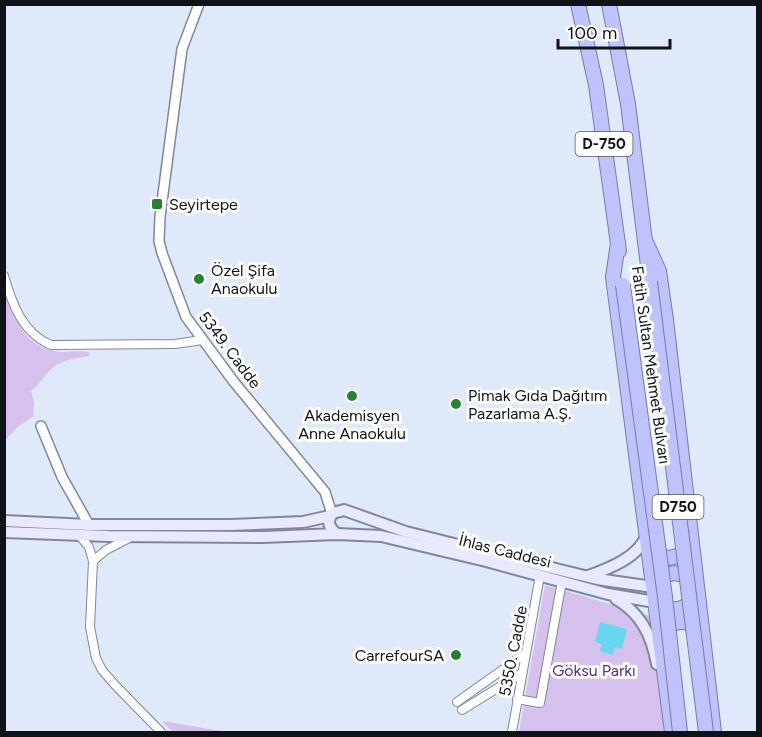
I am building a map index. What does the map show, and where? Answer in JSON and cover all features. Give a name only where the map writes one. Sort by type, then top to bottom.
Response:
[{"type":"highway","name":"Fatih Sultan Mehmet Bulvarı","points":[[578,4],[596,85],[665,597],[680,732]]},
{"type":"highway","name":"Fatih Sultan Mehmet Bulvarı","points":[[609,4],[628,104],[706,732]]},
{"type":"highway","points":[[645,240],[659,271],[666,320],[714,732]]},
{"type":"highway","points":[[618,243],[613,277],[671,727]]},
{"type":"highway","points":[[647,539],[658,555],[670,558],[683,553],[692,542]]},
{"type":"highway","points":[[653,587],[664,575],[670,573],[682,573],[696,582]]},
{"type":"highway","points":[[655,602],[670,610],[677,610],[698,597]]},
{"type":"highway","points":[[660,638],[668,627],[680,622],[693,624],[702,634]]},
{"type":"main road","points":[[4,532],[75,531],[89,525],[274,524],[303,522],[331,515],[336,511],[345,511],[353,521],[351,529],[341,534],[329,524],[331,515]]},
{"type":"main road","name":"İhlas Caddesi","points":[[345,511],[406,532],[587,576],[653,587]]},
{"type":"main road","points":[[4,521],[75,531]]},
{"type":"main road","name":"İhlas Caddesi","points":[[75,531],[135,536],[263,537],[341,534],[381,536],[608,594],[655,602]]},
{"type":"main road","points":[[587,576],[604,570],[636,550],[647,539]]},
{"type":"main road","points":[[608,594],[629,606],[654,646],[671,727]]},
{"type":"street","name":"5349. Cadde","points":[[199,4],[182,49],[160,218],[159,242],[178,300],[186,316],[202,340],[325,492],[331,515]]},
{"type":"street","points":[[4,276],[17,312],[28,329],[51,345],[167,344],[202,340]]},
{"type":"street","points":[[41,426],[62,477],[89,525]]},
{"type":"street","points":[[325,492],[345,511]]},
{"type":"street","points":[[75,531],[89,547],[93,561],[90,627],[96,658],[102,670],[115,685],[161,732]]},
{"type":"street","points":[[93,561],[106,550],[135,536]]},
{"type":"street","name":"5350. Cadde","points":[[512,732],[540,575]]},
{"type":"street","points":[[517,699],[540,703],[562,581]]},
{"type":"street","points":[[457,702],[526,653]]},
{"type":"street","points":[[462,710],[522,673]]},
{"type":"green space","points":[[4,292],[18,323],[31,340],[39,346],[62,352],[90,353],[89,356],[63,362],[50,371],[31,391],[34,402],[33,417],[20,425],[5,440]]},
{"type":"green space","name":"Göksu Parkı","points":[[545,585],[651,616],[664,732],[519,732]]},
{"type":"green space","points":[[162,721],[227,732],[173,732]]},
{"type":"water","points":[[600,622],[627,629],[622,649],[615,647],[613,655],[600,651],[602,644],[595,642]]},
{"type":"place","name":"Seyirtepe","points":[[157,204]]},
{"type":"place","name":"Özel Şifa Anaokulu","points":[[199,279]]},
{"type":"place","name":"Akademisyen Anne Anaokulu","points":[[352,396]]},
{"type":"place","name":"Pimak Gıda Dağıtım Pazarlama A.Ş.","points":[[456,404]]},
{"type":"place","name":"CarrefourSA","points":[[456,655]]}]
